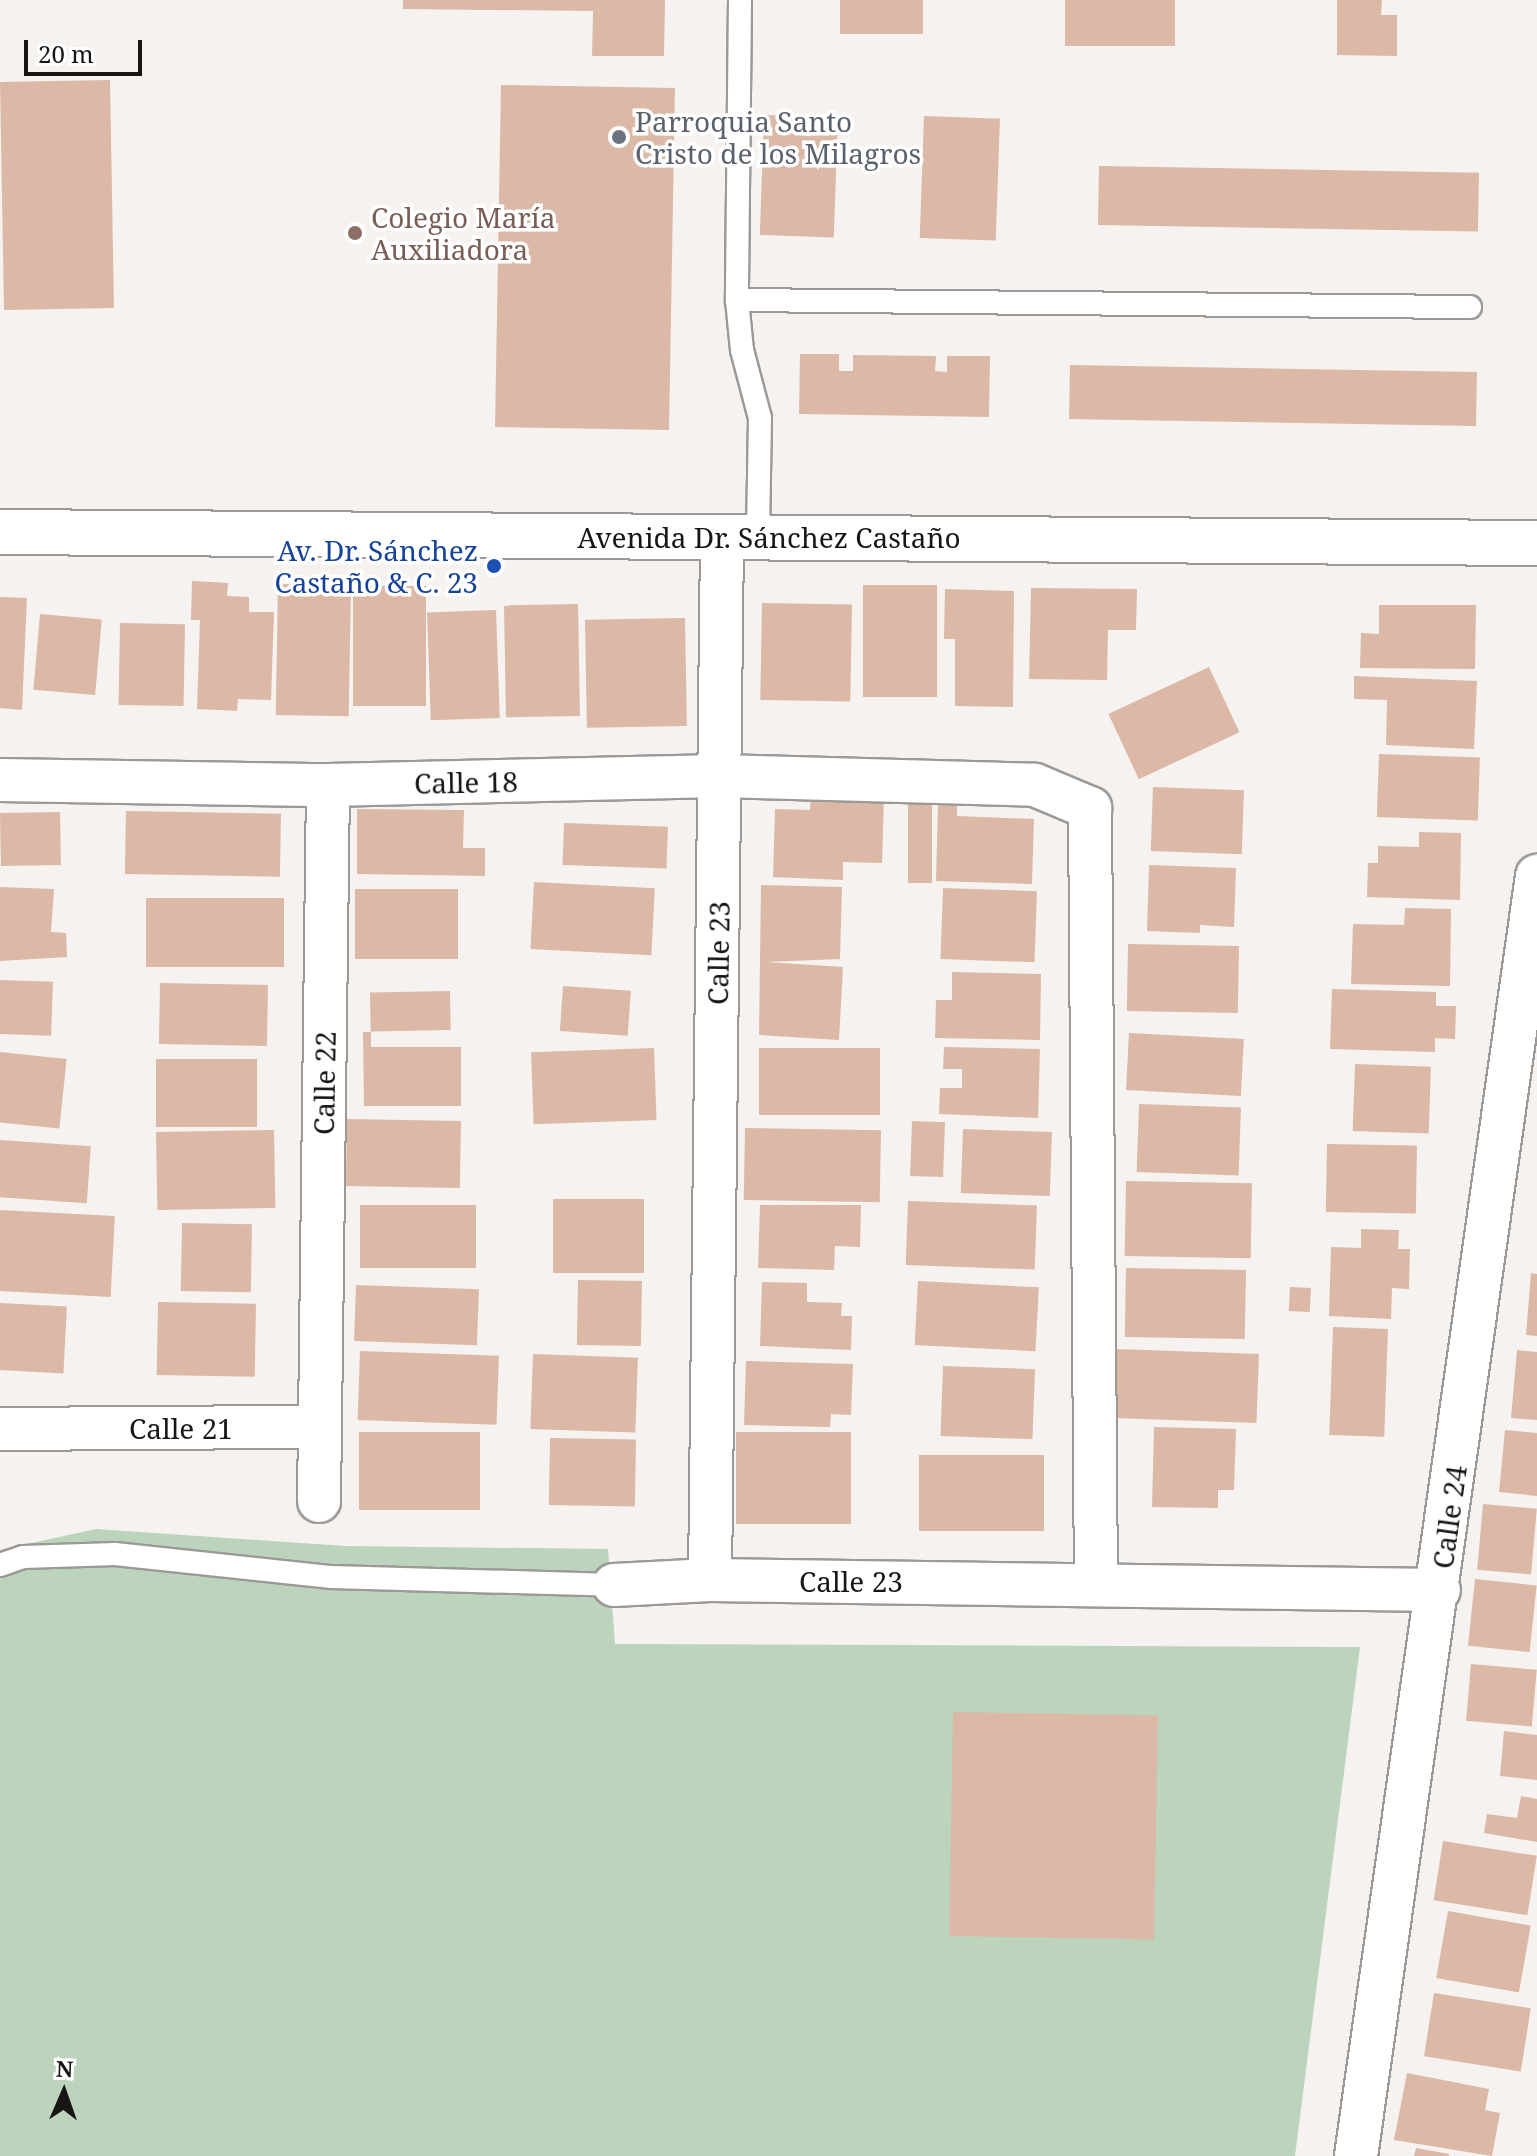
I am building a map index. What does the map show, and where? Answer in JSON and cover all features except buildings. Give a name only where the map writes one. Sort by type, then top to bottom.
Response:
[{"type":"street","name":"Avenida Dr. Sánchez Castaño","points":[[0,532],[1537,543]]},
{"type":"street","name":"Calle 23","points":[[740,537],[720,776],[710,1580],[1439,1590]]},
{"type":"street","name":"Calle 18","points":[[0,780],[328,785],[720,776],[1035,785],[1090,808],[1096,1583]]},
{"type":"street","name":"Calle 22","points":[[317,1427],[328,785]]},
{"type":"street","name":"Calle 24","points":[[1356,2156],[1439,1590],[1537,876]]},
{"type":"street","points":[[317,1427],[319,1501]]},
{"type":"street","name":"Calle 21","points":[[0,1429],[317,1427]]},
{"type":"street","points":[[614,1585],[710,1580]]},
{"type":"lane","points":[[740,0],[737,300],[742,350],[760,418],[740,537]]},
{"type":"lane","points":[[737,300],[1470,307]]},
{"type":"lane","points":[[0,1565],[23,1557],[115,1554],[347,1578],[614,1585]]},
{"type":"green space","points":[[96,1529],[345,1546],[608,1549],[615,1644],[1360,1647],[1295,2156],[0,2156],[0,1550]]},
{"type":"place","name":"Parroquia Santo Cristo de los Milagros","points":[[619,137]]},
{"type":"place","name":"Colegio María Auxiliadora","points":[[355,233]]},
{"type":"place","name":"Av. Dr. Sánchez Castaño & C. 23","points":[[494,566]]}]
